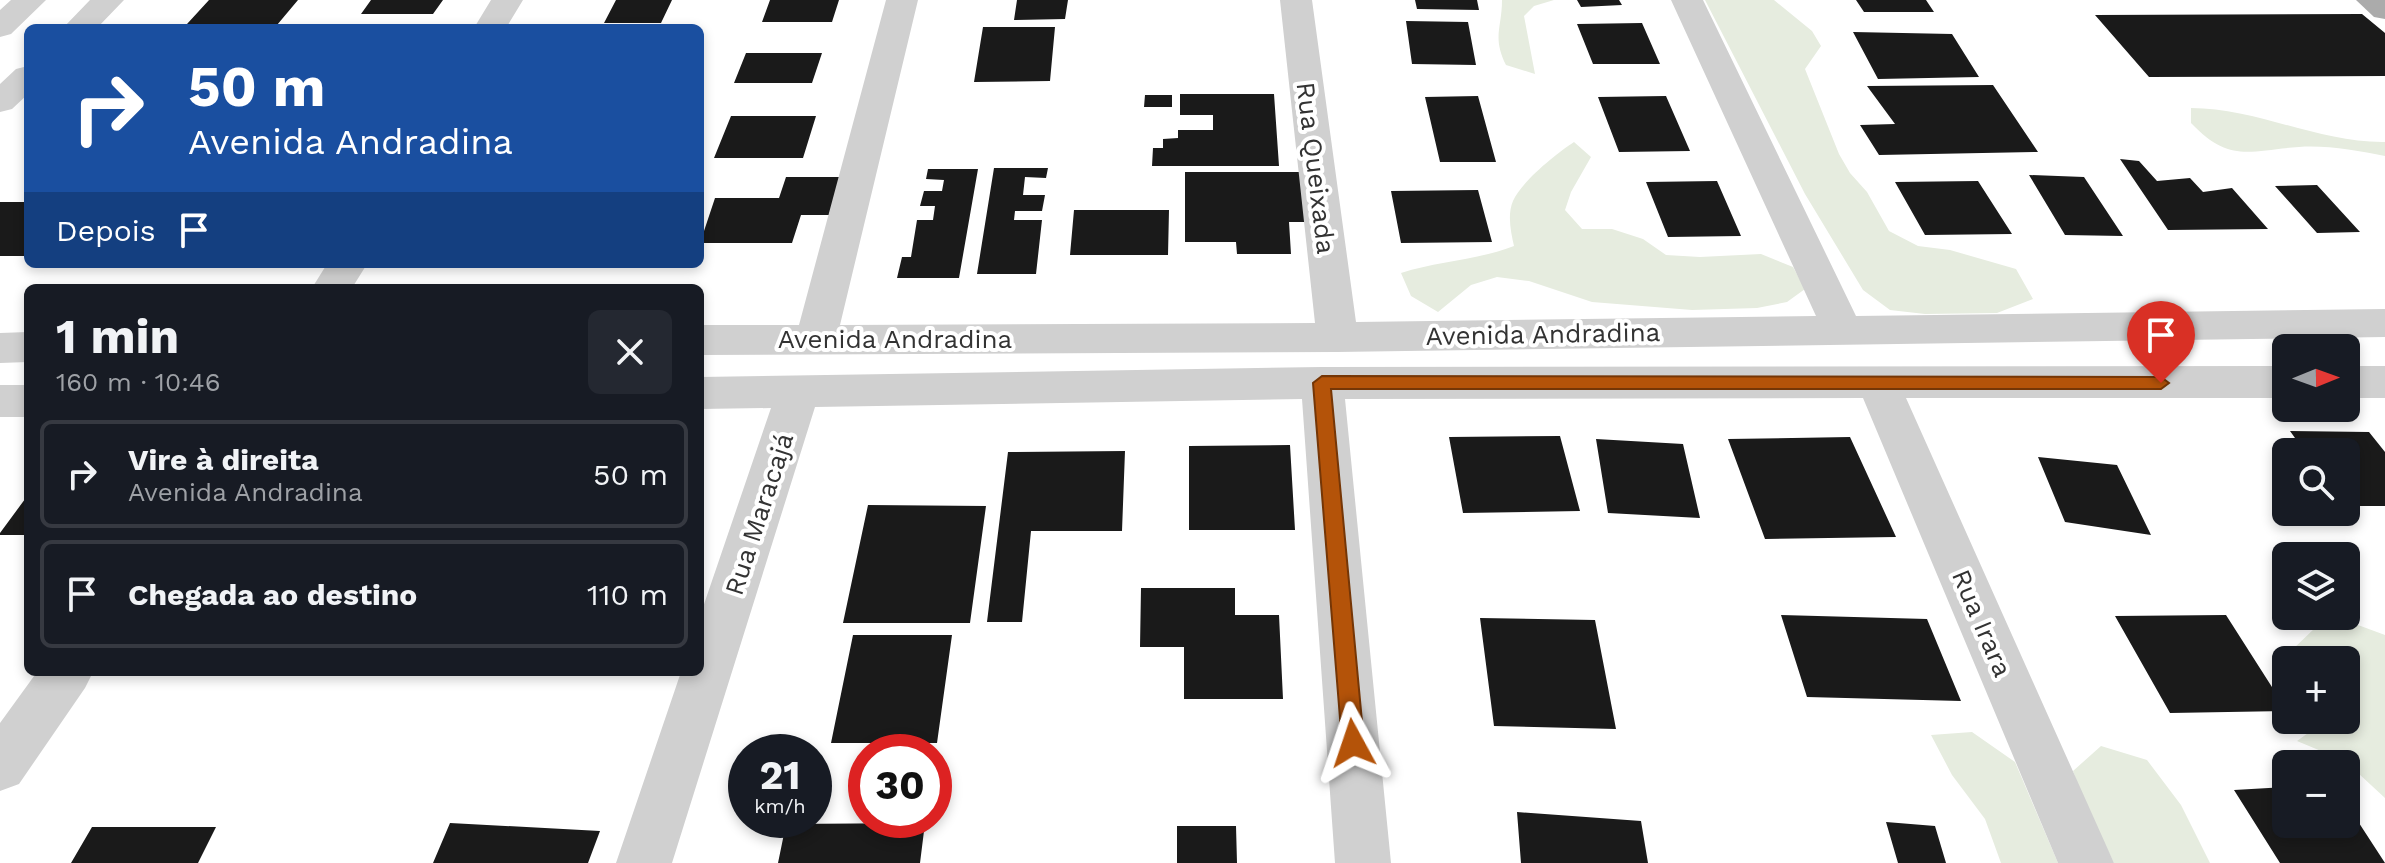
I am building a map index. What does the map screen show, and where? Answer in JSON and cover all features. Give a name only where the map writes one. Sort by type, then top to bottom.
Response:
[{"type":"main road","points":[[2372,0],[2385,10]]},
{"type":"street","points":[[0,27],[30,0]]},
{"type":"street","points":[[83,24],[108,0]]},
{"type":"street","points":[[492,24],[507,0]]},
{"type":"street","points":[[816,339],[902,0]]},
{"type":"street","name":"Rua Queixada","points":[[1296,0],[1337,337]]},
{"type":"street","points":[[1687,0],[1842,329]]},
{"type":"street","points":[[0,102],[24,80]]},
{"type":"street","name":"Avenida Andradina","points":[[704,340],[1337,337],[2385,323]]},
{"type":"street","points":[[0,348],[24,347]]},
{"type":"street","name":"Avenida Andradina","points":[[704,393],[1322,383],[2272,382]]},
{"type":"street","points":[[2360,382],[2385,382]]},
{"type":"street","points":[[1322,383],[1363,863]]},
{"type":"street","name":"Rua Irara","points":[[1878,384],[2086,863]]},
{"type":"street","name":"Rua Maracajá","points":[[644,863],[798,392]]},
{"type":"street","points":[[0,401],[24,401]]},
{"type":"street","points":[[0,766],[64,676]]},
{"type":"shaded area","points":[[1502,0],[1554,0],[1534,6],[1524,16],[1535,74],[1506,65],[1499,47]]},
{"type":"shaded area","points":[[1705,0],[1774,0],[1812,31],[1821,46],[1805,69],[1839,154],[1850,173],[1867,192],[1889,231],[1918,246],[1950,250],[2016,269],[2033,299],[1997,313],[1925,314],[1890,310],[1863,290],[1805,194]]},
{"type":"shaded area","points":[[2191,108],[2240,113],[2336,137],[2385,142],[2385,156],[2320,147],[2241,152],[2217,144],[2205,136],[2191,123]]},
{"type":"shaded area","points":[[1574,142],[1591,157],[1571,192],[1565,210],[1582,229],[1612,229],[1643,239],[1666,255],[1761,254],[1793,267],[1805,289],[1787,302],[1757,308],[1692,310],[1592,302],[1529,281],[1497,277],[1471,285],[1438,312],[1411,296],[1401,273],[1514,246],[1510,212],[1517,193],[1540,168]]},
{"type":"shaded area","points":[[2360,626],[2385,635],[2385,798],[2360,775],[2360,750],[2319,750],[2297,741],[2307,734],[2360,734],[2360,646],[2296,646],[2313,630],[2360,630]]},
{"type":"shaded area","points":[[1972,732],[2015,762],[2058,863],[2001,863],[1985,819],[1952,775],[1931,735]]},
{"type":"shaded area","points":[[2101,746],[2147,760],[2181,805],[2210,863],[2114,863],[2088,812],[2073,771]]},
{"type":"building","points":[[209,0],[298,0],[278,24],[187,24]]},
{"type":"building","points":[[371,0],[443,0],[433,14],[361,14]]},
{"type":"building","points":[[616,0],[672,0],[661,23],[604,23]]},
{"type":"building","points":[[770,0],[839,0],[832,22],[762,22]]},
{"type":"building","points":[[1017,0],[1068,0],[1065,19],[1014,20]]},
{"type":"building","points":[[1415,0],[1477,0],[1479,10],[1417,9]]},
{"type":"building","points":[[1577,0],[1619,0],[1622,5],[1581,7]]},
{"type":"building","points":[[1856,0],[1926,0],[1934,12],[1864,12]]},
{"type":"building","points":[[2362,14],[2385,33],[2385,76],[2149,77],[2095,15]]},
{"type":"building","points":[[1406,21],[1468,22],[1476,65],[1412,64]]},
{"type":"building","points":[[1642,23],[1660,64],[1593,64],[1577,24]]},
{"type":"building","points":[[983,27],[1055,27],[1050,81],[974,82]]},
{"type":"building","points":[[1853,32],[1952,34],[1979,77],[1878,79]]},
{"type":"building","points":[[746,53],[822,53],[812,83],[734,83]]},
{"type":"building","points":[[1993,85],[2038,152],[1879,155],[1860,125],[1895,124],[1867,86]]},
{"type":"building","points":[[1180,94],[1274,94],[1279,166],[1152,166],[1153,148],[1163,148],[1163,139],[1178,138],[1178,130],[1213,130],[1213,115],[1180,115]]},
{"type":"building","points":[[1145,95],[1172,95],[1172,107],[1144,107]]},
{"type":"building","points":[[1478,96],[1496,162],[1440,162],[1425,97]]},
{"type":"building","points":[[1666,96],[1690,151],[1619,152],[1598,97]]},
{"type":"building","points":[[731,116],[816,116],[803,158],[714,158]]},
{"type":"building","points":[[2120,159],[2139,161],[2157,181],[2190,178],[2203,192],[2232,188],[2268,229],[2168,230]]},
{"type":"building","points":[[994,168],[1048,168],[1046,178],[1025,177],[1023,195],[1045,195],[1042,211],[1015,211],[1014,220],[1042,220],[1036,274],[977,274]]},
{"type":"building","points":[[928,169],[978,169],[959,278],[897,278],[902,257],[911,257],[917,220],[933,220],[935,206],[920,206],[924,191],[942,191],[944,180],[926,179]]},
{"type":"building","points":[[1185,172],[1301,172],[1305,222],[1289,222],[1291,254],[1237,254],[1236,242],[1185,242]]},
{"type":"building","points":[[2029,175],[2084,177],[2123,236],[2065,235]]},
{"type":"building","points":[[786,177],[843,177],[832,215],[801,215],[792,243],[704,243],[704,231],[715,198],[779,198]]},
{"type":"building","points":[[1717,181],[1741,236],[1668,237],[1646,182]]},
{"type":"building","points":[[1978,181],[2012,234],[1925,235],[1895,182]]},
{"type":"building","points":[[2317,185],[2360,232],[2317,233],[2275,186]]},
{"type":"building","points":[[1478,190],[1492,242],[1401,243],[1391,191]]},
{"type":"building","points":[[0,202],[24,202],[24,256],[0,256]]},
{"type":"building","points":[[1074,210],[1169,210],[1168,255],[1070,255]]},
{"type":"building","points":[[2290,431],[2369,432],[2385,452],[2385,506],[2360,506],[2360,438],[2295,438]]},
{"type":"building","points":[[1560,436],[1580,511],[1463,513],[1449,437]]},
{"type":"building","points":[[1850,437],[1896,537],[1765,539],[1728,439]]},
{"type":"building","points":[[1596,439],[1683,444],[1700,518],[1608,513]]},
{"type":"building","points":[[1290,445],[1295,530],[1189,530],[1189,446]]},
{"type":"building","points":[[1125,451],[1122,531],[1031,531],[1022,622],[987,622],[1008,452]]},
{"type":"building","points":[[2038,457],[2117,465],[2151,535],[2065,522]]},
{"type":"building","points":[[24,500],[24,535],[0,533]]},
{"type":"building","points":[[868,505],[986,506],[970,623],[843,623]]},
{"type":"building","points":[[1141,588],[1235,588],[1235,615],[1279,615],[1283,699],[1184,699],[1184,647],[1140,647]]},
{"type":"building","points":[[1781,615],[1927,619],[1961,701],[1807,697]]},
{"type":"building","points":[[2226,615],[2272,687],[2272,711],[2170,713],[2115,616]]},
{"type":"building","points":[[1480,618],[1595,620],[1616,729],[1494,726]]},
{"type":"building","points":[[853,635],[952,635],[938,734],[848,734],[848,743],[832,743]]},
{"type":"building","points":[[2272,788],[2272,838],[2360,838],[2360,825],[2385,863],[2280,863],[2234,790]]},
{"type":"building","points":[[1517,812],[1641,821],[1648,863],[1521,863]]},
{"type":"building","points":[[1886,822],[1935,826],[1946,863],[1898,863]]},
{"type":"building","points":[[450,823],[600,831],[588,863],[433,863]]},
{"type":"building","points":[[832,824],[848,824],[848,838],[923,838],[920,863],[778,863],[783,838],[832,838]]},
{"type":"building","points":[[1177,826],[1236,826],[1237,863],[1177,863]]},
{"type":"building","points":[[92,827],[216,827],[198,863],[71,863]]},
{"type":"route","points":[[1353,743],[1322,383],[2161,383]]}]
